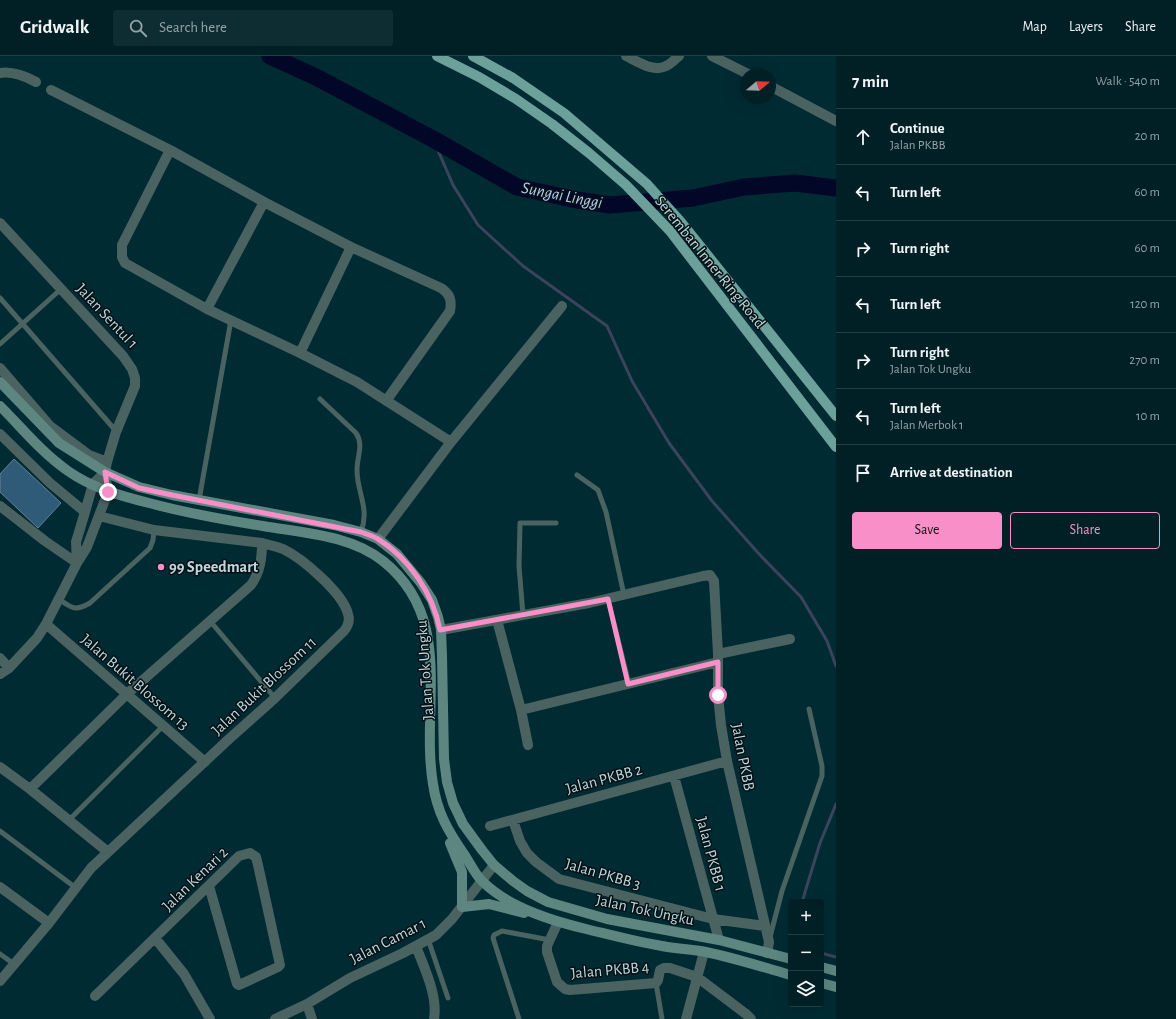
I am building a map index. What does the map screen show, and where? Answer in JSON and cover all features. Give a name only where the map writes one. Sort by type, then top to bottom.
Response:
[{"type":"main road","name":"Seremban Inner Ring Road","points":[[436,56],[478,77],[516,99],[552,124],[626,185],[670,231],[836,446]]},
{"type":"main road","name":"Seremban Inner Ring Road","points":[[473,56],[513,78],[564,113],[647,184],[681,222],[835,414]]},
{"type":"main road","name":"Jalan Tok Ungku","points":[[0,382],[59,443],[106,467],[139,488],[361,532],[378,539],[397,554],[421,583],[432,600],[438,617],[442,656],[444,760],[452,803],[463,824],[494,865],[522,888],[548,902],[607,919],[719,940],[788,958]]},
{"type":"main road","name":"Jalan Tok Ungku","points":[[0,406],[47,454],[69,472],[108,492],[218,519],[326,536],[369,551],[385,563],[408,588],[418,603],[428,633],[430,660],[430,762],[437,803],[448,830],[482,881],[505,898],[529,911],[558,922],[663,947],[704,952],[788,974]]},
{"type":"main road","points":[[812,415],[836,453]]},
{"type":"main road","points":[[448,830],[448,838],[462,872],[462,906],[490,904],[522,913],[529,911]]},
{"type":"main road","points":[[824,968],[836,971]]},
{"type":"main road","points":[[824,984],[836,987]]},
{"type":"street","points":[[626,56],[658,69],[666,66],[679,56]]},
{"type":"street","points":[[712,56],[740,70]]},
{"type":"street","points":[[0,73],[15,74],[36,82]]},
{"type":"street","points":[[776,89],[836,121]]},
{"type":"street","points":[[51,90],[170,150],[264,202],[351,247],[447,292],[451,304],[450,311],[386,401]]},
{"type":"street","points":[[170,150],[122,245],[122,257],[125,263],[207,309],[357,382],[451,442]]},
{"type":"street","points":[[207,309],[264,202]]},
{"type":"street","name":"Jalan Sentul 1","points":[[0,223],[123,356],[132,369],[135,378],[135,386],[116,432],[106,467]]},
{"type":"street","points":[[300,353],[351,247]]},
{"type":"street","points":[[378,539],[451,442],[562,306]]},
{"type":"street","points":[[0,368],[50,426],[106,467],[108,492],[87,547],[77,563],[46,624],[37,638],[9,668],[0,674]]},
{"type":"street","points":[[0,434],[50,483],[85,512]]},
{"type":"street","points":[[77,563],[76,542],[85,512],[94,484],[106,467]]},
{"type":"street","points":[[0,506],[77,563]]},
{"type":"street","name":"Jalan Bukit Blossom 11","points":[[0,981],[49,923],[91,868],[276,698],[348,626],[349,619],[346,607],[333,590],[308,564],[284,550],[262,544],[154,530],[99,516]]},
{"type":"street","points":[[30,789],[127,694],[251,585],[256,578],[260,566],[262,544]]},
{"type":"street","name":"Jalan PKBB","points":[[624,595],[702,576],[710,575],[714,581],[718,658],[718,695],[727,762],[769,942]]},
{"type":"street","points":[[440,630],[624,595]]},
{"type":"street","points":[[497,620],[528,745]]},
{"type":"street","name":"Jalan Bukit Blossom 13","points":[[46,624],[205,762]]},
{"type":"street","points":[[520,710],[628,684],[790,639]]},
{"type":"street","points":[[0,658],[9,668]]},
{"type":"street","name":"Jalan PKBB 2","points":[[490,826],[727,762]]},
{"type":"street","points":[[0,767],[30,789],[108,852]]},
{"type":"street","name":"Jalan PKBB 1","points":[[674,776],[719,940]]},
{"type":"street","name":"Jalan PKBB 3","points":[[514,820],[520,841],[527,853],[536,862],[559,879],[713,918],[765,926]]},
{"type":"street","name":"Jalan Kenari 2","points":[[95,996],[239,856],[250,853],[256,857],[258,865],[280,965],[278,967],[239,986],[237,984],[209,886]]},
{"type":"street","name":"Jalan Camar 1","points":[[275,1019],[307,1004],[350,978],[436,935],[452,919],[494,865]]},
{"type":"street","points":[[0,888],[49,923]]},
{"type":"street","name":"Jalan PKBB 4","points":[[558,922],[547,946],[547,952],[557,982],[565,989],[570,990],[656,983],[660,970],[664,968],[670,968],[698,977]]},
{"type":"street","points":[[155,938],[184,974],[210,1019]]},
{"type":"street","points":[[767,953],[769,942]]},
{"type":"street","points":[[416,946],[433,994],[434,1019]]},
{"type":"street","points":[[686,1019],[704,952]]},
{"type":"street","points":[[698,977],[751,1019]]},
{"type":"street","points":[[307,1004],[312,1019]]},
{"type":"lane","points":[[0,344],[61,289]]},
{"type":"lane","points":[[0,298],[116,432]]},
{"type":"lane","points":[[199,501],[231,320]]},
{"type":"lane","points":[[320,399],[356,433],[361,444],[357,470],[365,516],[361,532]]},
{"type":"lane","points":[[577,475],[598,490],[606,512],[624,595]]},
{"type":"lane","points":[[523,615],[519,566],[520,523],[556,523]]},
{"type":"lane","points":[[59,599],[73,607],[81,608],[90,603],[150,548],[154,530]]},
{"type":"lane","points":[[608,599],[628,684]]},
{"type":"lane","points":[[210,621],[276,698]]},
{"type":"lane","points":[[769,942],[782,891],[822,776],[822,766],[810,709]]},
{"type":"lane","points":[[69,820],[163,726]]},
{"type":"lane","points":[[0,830],[76,888]]},
{"type":"lane","points":[[519,1019],[493,938],[494,935],[502,931],[550,940]]},
{"type":"lane","points":[[428,939],[448,998]]},
{"type":"lane","points":[[0,954],[14,964]]},
{"type":"lane","points":[[656,983],[662,1019]]},
{"type":"building","points":[[14,459],[61,503],[38,528],[0,492],[0,474]]},
{"type":"waterway","name":"Sungai Linggi","points":[[270,56],[316,77],[433,139],[517,187],[577,200],[610,205],[693,198],[744,187],[795,183],[836,188]]},
{"type":"waterway","points":[[433,139],[453,185],[478,225],[523,266],[607,326],[632,381],[669,443],[712,501],[760,555],[801,597],[827,641],[836,666]]},
{"type":"waterway","points":[[803,899],[820,843],[836,804]]},
{"type":"waterway","points":[[824,954],[836,957]]},
{"type":"place","name":"99 Speedmart","points":[[161,567]]},
{"type":"route","points":[[108,492],[105,472],[139,488],[334,525],[361,532],[378,539],[397,554],[421,583],[432,600],[438,617],[440,630],[608,599],[628,684],[718,662],[718,695]]}]
